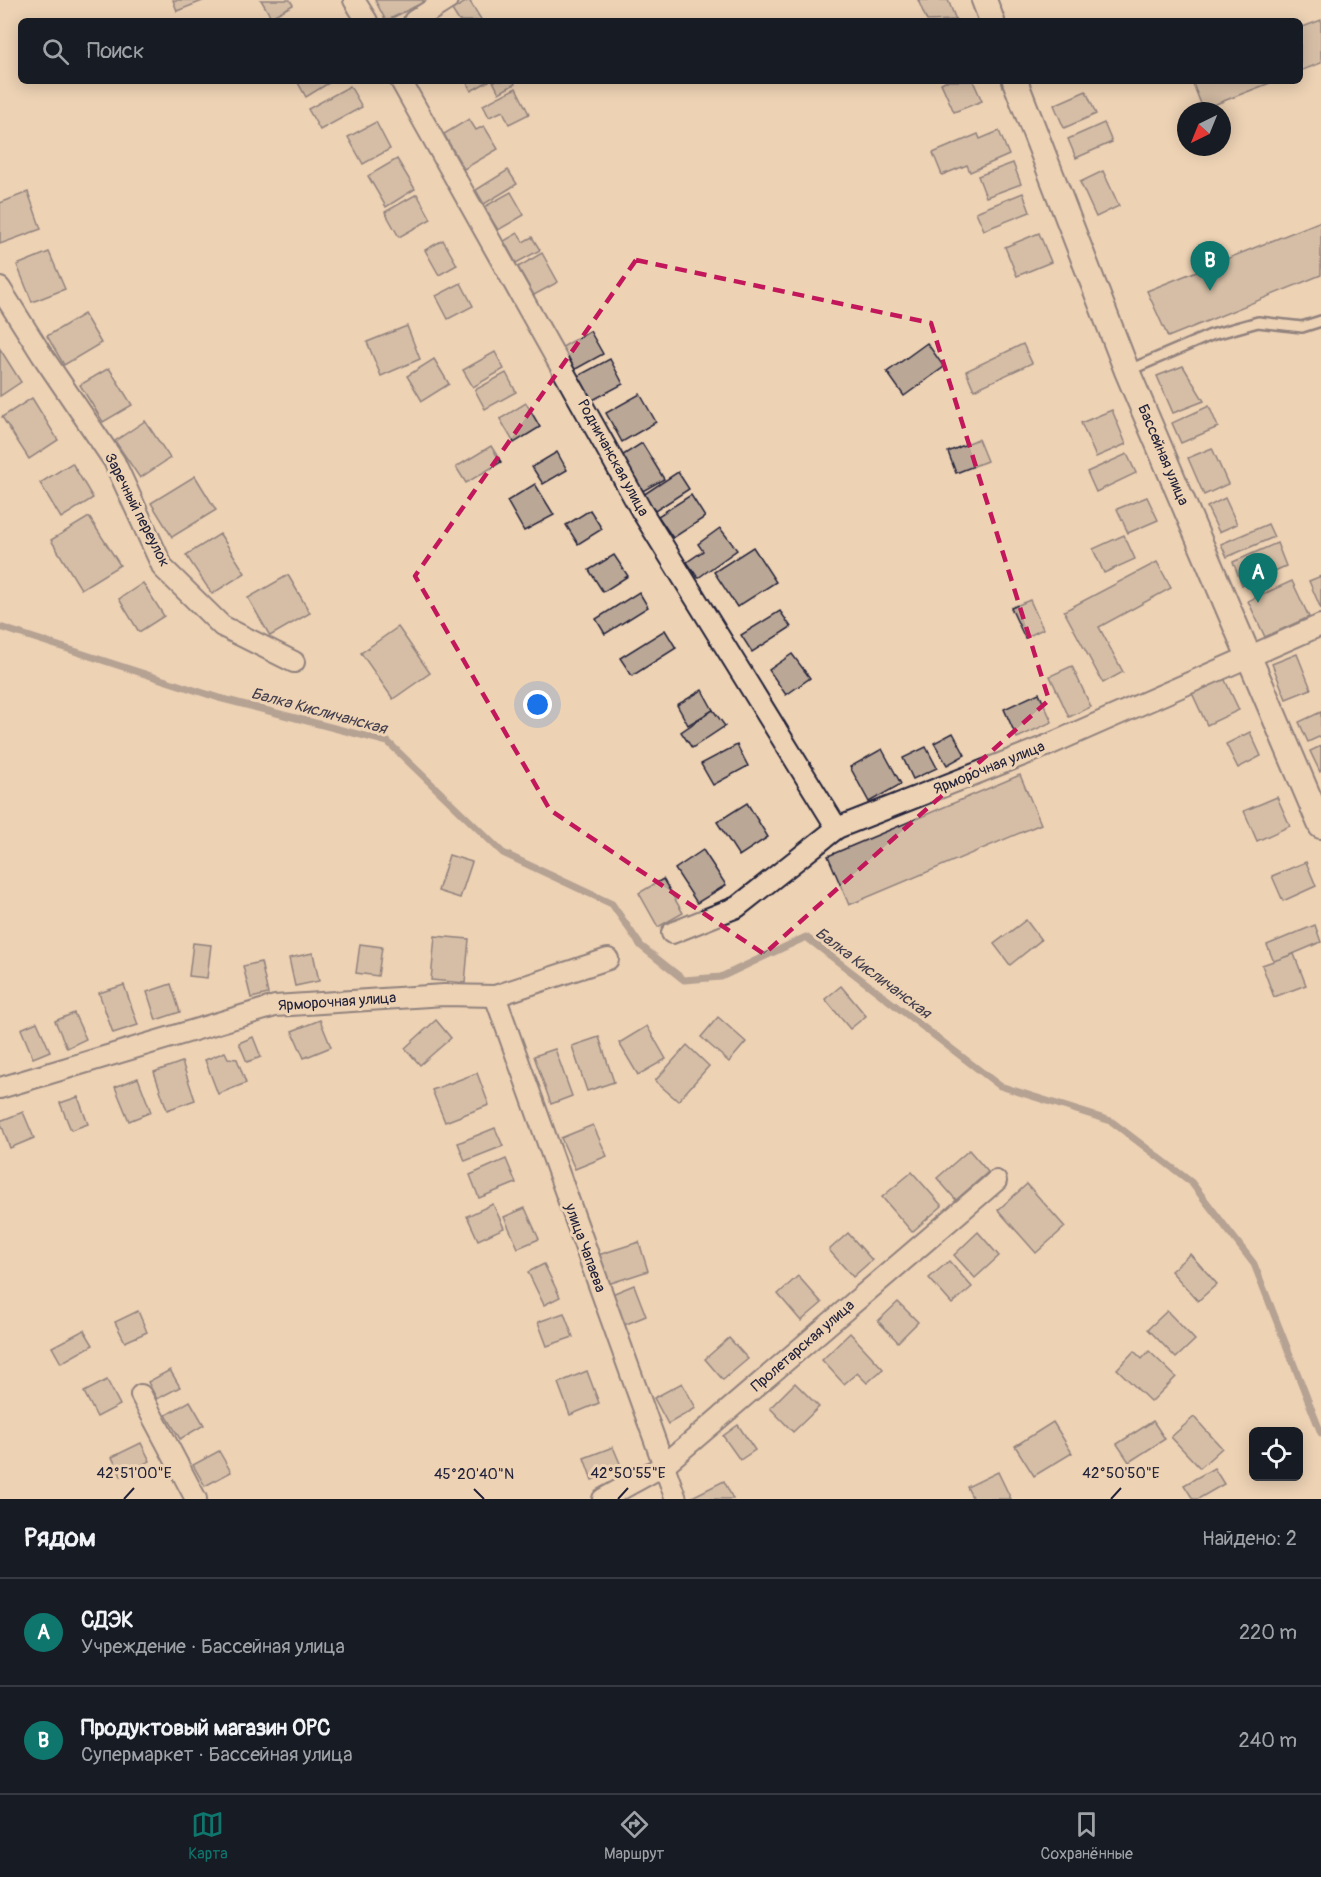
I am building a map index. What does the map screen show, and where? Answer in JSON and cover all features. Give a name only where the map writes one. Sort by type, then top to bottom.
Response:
[{"type":"street","points":[[354,0],[365,18]]},
{"type":"street","points":[[419,18],[447,0]]},
{"type":"street","points":[[984,0],[991,18]]},
{"type":"street","name":"Родничанская улица","points":[[403,84],[641,510],[837,828]]},
{"type":"street","name":"Бассейная улица","points":[[1016,84],[1127,371],[1321,826]]},
{"type":"street","name":"Заречный переулок","points":[[0,288],[114,461],[163,568],[222,626],[294,662]]},
{"type":"street","name":"Ярморочная улица","points":[[672,933],[737,907],[837,828],[1046,746],[1321,625]]},
{"type":"street","name":"Ярморочная улица","points":[[0,1088],[274,1006],[444,995],[495,996],[608,959]]},
{"type":"street","name":"улица Чапаева","points":[[495,996],[676,1499]]},
{"type":"street","name":"Пролетарская улица","points":[[603,1499],[663,1466],[996,1181]]},
{"type":"street","points":[[141,1395],[196,1499]]},
{"type":"lane","points":[[1127,371],[1211,335],[1258,322],[1302,327],[1321,321]]},
{"type":"highlighted area","points":[[636,260],[931,323],[1049,700],[764,954],[550,810],[415,576]]},
{"type":"building","points":[[173,0],[205,0],[177,11]]},
{"type":"building","points":[[261,0],[290,0],[293,5],[271,17]]},
{"type":"building","points":[[375,0],[423,0],[424,2],[392,18],[384,18]]},
{"type":"building","points":[[469,0],[480,18],[457,18],[452,10]]},
{"type":"building","points":[[918,0],[948,0],[955,18],[926,18]]},
{"type":"building","points":[[1321,20],[1321,63],[1303,70],[1303,27]]},
{"type":"building","points":[[299,84],[327,84],[306,97]]},
{"type":"building","points":[[468,84],[484,84],[471,91]]},
{"type":"building","points":[[494,84],[515,84],[499,93]]},
{"type":"building","points":[[941,84],[974,84],[982,101],[954,112]]},
{"type":"building","points":[[1193,84],[1267,84],[1221,102],[1200,102]]},
{"type":"building","points":[[350,86],[362,107],[320,130],[308,109]]},
{"type":"building","points":[[516,88],[529,114],[509,124],[503,111],[489,117],[483,105]]},
{"type":"building","points":[[1086,91],[1096,114],[1064,128],[1054,105]]},
{"type":"building","points":[[469,119],[476,130],[484,126],[498,149],[464,169],[444,134]]},
{"type":"building","points":[[376,122],[390,149],[363,164],[348,137]]},
{"type":"building","points":[[1104,123],[1112,142],[1076,158],[1068,139]]},
{"type":"building","points":[[999,131],[1009,155],[970,172],[967,165],[942,175],[933,153],[978,134],[980,139]]},
{"type":"building","points":[[397,159],[415,189],[386,207],[368,176]]},
{"type":"building","points":[[1013,163],[1021,184],[986,197],[978,176]]},
{"type":"building","points":[[508,170],[517,184],[484,204],[476,190]]},
{"type":"building","points":[[1103,171],[1119,206],[1096,217],[1080,182]]},
{"type":"building","points":[[28,192],[41,229],[0,244],[0,203]]},
{"type":"building","points":[[511,192],[524,215],[498,230],[484,207]]},
{"type":"building","points":[[1023,193],[1030,212],[984,230],[976,212]]},
{"type":"building","points":[[417,194],[431,219],[399,237],[385,212]]},
{"type":"building","points":[[1321,221],[1321,275],[1168,337],[1147,291]]},
{"type":"building","points":[[518,233],[523,242],[532,237],[540,250],[516,263],[504,241]]},
{"type":"building","points":[[1039,233],[1051,262],[1017,276],[1005,247]]},
{"type":"building","points":[[443,240],[457,265],[439,275],[425,250]]},
{"type":"building","points":[[49,252],[65,289],[32,302],[17,265]]},
{"type":"building","points":[[542,253],[558,282],[534,295],[518,267]]},
{"type":"building","points":[[461,283],[473,306],[448,319],[436,296]]},
{"type":"building","points":[[84,314],[101,343],[64,365],[47,336]]},
{"type":"building","points":[[407,326],[420,359],[381,376],[367,342]]},
{"type":"building","points":[[590,331],[603,354],[572,371],[559,349]]},
{"type":"building","points":[[927,343],[944,367],[904,396],[887,372]]},
{"type":"building","points":[[1023,344],[1032,363],[974,390],[966,371]]},
{"type":"building","points":[[0,349],[21,382],[0,396]]},
{"type":"building","points":[[495,352],[504,369],[473,387],[463,370]]},
{"type":"building","points":[[434,359],[449,384],[422,401],[407,376]]},
{"type":"building","points":[[610,359],[623,384],[589,402],[576,377]]},
{"type":"building","points":[[1183,366],[1204,401],[1173,413],[1157,376]]},
{"type":"building","points":[[109,368],[132,405],[103,422],[80,385]]},
{"type":"building","points":[[506,373],[516,392],[485,409],[475,390]]},
{"type":"building","points":[[640,394],[656,422],[622,442],[606,413]]},
{"type":"building","points":[[32,398],[58,440],[29,459],[2,417]]},
{"type":"building","points":[[526,403],[540,427],[514,443],[500,419]]},
{"type":"building","points":[[1209,406],[1218,427],[1181,443],[1172,423]]},
{"type":"building","points":[[1112,410],[1126,444],[1096,457],[1081,423]]},
{"type":"building","points":[[145,421],[170,458],[140,478],[115,441]]},
{"type":"building","points":[[978,439],[987,461],[956,473],[948,452]]},
{"type":"building","points":[[642,443],[664,479],[641,492],[620,457]]},
{"type":"building","points":[[491,446],[501,462],[466,483],[456,467]]},
{"type":"building","points":[[1212,448],[1228,484],[1204,495],[1188,458]]},
{"type":"building","points":[[557,452],[567,470],[543,484],[532,467]]},
{"type":"building","points":[[1127,454],[1136,473],[1096,492],[1087,472]]},
{"type":"building","points":[[72,463],[93,498],[61,518],[40,483]]},
{"type":"building","points":[[678,472],[689,489],[655,511],[643,495]]},
{"type":"building","points":[[195,476],[216,510],[172,537],[151,503]]},
{"type":"building","points":[[535,484],[554,515],[524,531],[507,501]]},
{"type":"building","points":[[691,495],[705,517],[673,538],[658,516]]},
{"type":"building","points":[[1147,497],[1158,520],[1128,533],[1117,509]]},
{"type":"building","points":[[1225,498],[1237,524],[1219,532],[1207,507]]},
{"type":"building","points":[[590,510],[602,529],[578,544],[566,525]]},
{"type":"building","points":[[89,517],[120,565],[81,589],[51,540]]},
{"type":"building","points":[[1268,524],[1274,537],[1227,557],[1221,544]]},
{"type":"building","points":[[720,528],[737,550],[698,578],[687,562],[703,551],[698,544]]},
{"type":"building","points":[[220,534],[245,573],[212,594],[186,555]]},
{"type":"building","points":[[1124,535],[1135,559],[1104,573],[1093,549]]},
{"type":"building","points":[[1277,543],[1286,566],[1242,585],[1233,562]]},
{"type":"building","points":[[753,547],[776,582],[737,607],[714,572]]},
{"type":"building","points":[[614,555],[628,576],[603,592],[589,570]]},
{"type":"building","points":[[1157,562],[1171,588],[1099,627],[1123,672],[1103,683],[1064,611]]},
{"type":"building","points":[[288,575],[310,613],[270,636],[248,598]]},
{"type":"building","points":[[1321,576],[1321,609],[1309,581]]},
{"type":"building","points":[[1292,581],[1309,617],[1265,637],[1248,601]]},
{"type":"building","points":[[143,583],[164,616],[139,632],[119,599]]},
{"type":"building","points":[[639,592],[648,607],[605,634],[596,619]]},
{"type":"building","points":[[1030,600],[1043,629],[1025,638],[1011,608]]},
{"type":"building","points":[[780,611],[791,627],[752,652],[741,635]]},
{"type":"building","points":[[398,627],[430,673],[393,699],[361,653]]},
{"type":"building","points":[[665,630],[676,648],[632,676],[620,658]]},
{"type":"building","points":[[792,654],[810,678],[786,695],[769,670]]},
{"type":"building","points":[[1297,654],[1311,689],[1286,699],[1272,664]]},
{"type":"building","points":[[1072,666],[1091,707],[1069,717],[1050,676]]},
{"type":"building","points":[[1224,678],[1239,710],[1207,725],[1192,693]]},
{"type":"building","points":[[702,690],[713,710],[688,725],[677,705]]},
{"type":"building","points":[[1039,693],[1052,722],[1017,738],[1004,709]]},
{"type":"building","points":[[713,710],[725,726],[692,748],[681,732]]},
{"type":"building","points":[[1321,712],[1321,736],[1308,742],[1299,722]]},
{"type":"building","points":[[1250,732],[1261,756],[1238,768],[1226,744]]},
{"type":"building","points":[[953,733],[965,755],[947,765],[934,743]]},
{"type":"building","points":[[737,745],[748,766],[713,785],[701,764]]},
{"type":"building","points":[[1321,746],[1321,771],[1320,772],[1310,751]]},
{"type":"building","points":[[926,747],[937,768],[913,779],[903,758]]},
{"type":"building","points":[[882,749],[901,784],[869,802],[850,767]]},
{"type":"building","points":[[1020,775],[1041,824],[849,905],[828,856]]},
{"type":"building","points":[[1277,797],[1290,826],[1257,841],[1244,811]]},
{"type":"building","points":[[747,803],[768,837],[739,856],[717,822]]},
{"type":"building","points":[[703,850],[726,885],[697,903],[675,869]]},
{"type":"building","points":[[449,855],[472,862],[460,898],[438,891]]},
{"type":"building","points":[[1306,862],[1316,886],[1283,901],[1272,876]]},
{"type":"building","points":[[663,879],[683,913],[658,927],[639,893]]},
{"type":"building","points":[[1026,920],[1041,940],[1010,965],[994,944]]},
{"type":"building","points":[[1315,925],[1321,942],[1274,962],[1267,945]]},
{"type":"building","points":[[435,936],[469,939],[465,983],[431,980]]},
{"type":"building","points":[[193,943],[211,945],[207,978],[189,976]]},
{"type":"building","points":[[360,944],[382,947],[378,976],[356,973]]},
{"type":"building","points":[[313,953],[319,981],[295,986],[289,958]]},
{"type":"building","points":[[1294,954],[1306,985],[1274,997],[1262,965]]},
{"type":"building","points":[[261,962],[268,994],[251,998],[243,966]]},
{"type":"building","points":[[171,984],[180,1012],[156,1020],[147,992]]},
{"type":"building","points":[[124,985],[138,1025],[113,1033],[99,993]]},
{"type":"building","points":[[841,986],[866,1016],[850,1029],[825,999]]},
{"type":"building","points":[[74,1013],[86,1039],[67,1048],[55,1021]]},
{"type":"building","points":[[718,1017],[746,1042],[729,1062],[701,1037]]},
{"type":"building","points":[[320,1020],[331,1047],[304,1058],[292,1031]]},
{"type":"building","points":[[436,1020],[451,1038],[420,1065],[405,1048]]},
{"type":"building","points":[[37,1022],[50,1051],[33,1058],[21,1029]]},
{"type":"building","points":[[647,1026],[666,1059],[638,1075],[619,1043]]},
{"type":"building","points":[[253,1037],[261,1057],[247,1062],[239,1043]]},
{"type":"building","points":[[599,1037],[614,1082],[587,1091],[572,1046]]},
{"type":"building","points":[[687,1045],[709,1066],[678,1101],[655,1081]]},
{"type":"building","points":[[555,1049],[572,1096],[551,1104],[534,1056]]},
{"type":"building","points":[[225,1052],[228,1058],[237,1059],[246,1083],[218,1094],[205,1060]]},
{"type":"building","points":[[182,1062],[195,1100],[167,1110],[154,1072]]},
{"type":"building","points":[[477,1073],[489,1105],[445,1122],[432,1090]]},
{"type":"building","points":[[138,1078],[151,1112],[129,1121],[115,1087]]},
{"type":"building","points":[[78,1097],[88,1124],[71,1130],[60,1103]]},
{"type":"building","points":[[23,1112],[34,1138],[10,1148],[0,1121]]},
{"type":"building","points":[[593,1125],[607,1156],[575,1169],[561,1138]]},
{"type":"building","points":[[495,1128],[503,1146],[465,1161],[458,1143]]},
{"type":"building","points":[[969,1150],[988,1172],[956,1200],[937,1178]]},
{"type":"building","points":[[506,1159],[516,1183],[479,1198],[470,1175]]},
{"type":"building","points":[[912,1172],[942,1206],[912,1232],[882,1197]]},
{"type":"building","points":[[1027,1184],[1065,1227],[1036,1253],[998,1210]]},
{"type":"building","points":[[493,1204],[504,1228],[478,1240],[467,1216]]},
{"type":"building","points":[[525,1208],[539,1239],[518,1248],[504,1217]]},
{"type":"building","points":[[978,1232],[999,1256],[975,1278],[954,1255]]},
{"type":"building","points":[[848,1233],[872,1260],[853,1277],[829,1250]]},
{"type":"building","points":[[639,1242],[648,1271],[608,1284],[598,1255]]},
{"type":"building","points":[[1190,1254],[1217,1284],[1198,1301],[1171,1271]]},
{"type":"building","points":[[949,1261],[972,1287],[952,1304],[929,1278]]},
{"type":"building","points":[[544,1264],[560,1297],[544,1305],[528,1272]]},
{"type":"building","points":[[798,1276],[822,1303],[801,1321],[778,1294]]},
{"type":"building","points":[[634,1285],[646,1316],[624,1325],[612,1294]]},
{"type":"building","points":[[898,1302],[918,1322],[898,1342],[878,1321]]},
{"type":"building","points":[[138,1311],[147,1332],[125,1342],[115,1322]]},
{"type":"building","points":[[1167,1311],[1195,1340],[1176,1358],[1148,1329]]},
{"type":"building","points":[[564,1313],[573,1337],[547,1346],[538,1322]]},
{"type":"building","points":[[84,1330],[93,1345],[61,1363],[52,1347]]},
{"type":"building","points":[[850,1333],[883,1369],[867,1383],[857,1373],[844,1384],[822,1360]]},
{"type":"building","points":[[729,1338],[748,1359],[723,1380],[705,1359]]},
{"type":"building","points":[[1134,1351],[1142,1359],[1149,1351],[1176,1377],[1151,1402],[1117,1369]]},
{"type":"building","points":[[170,1370],[180,1387],[157,1399],[148,1382]]},
{"type":"building","points":[[587,1371],[599,1403],[570,1415],[558,1383]]},
{"type":"building","points":[[107,1380],[120,1405],[97,1417],[84,1392]]},
{"type":"building","points":[[682,1383],[696,1408],[668,1424],[654,1398]]},
{"type":"building","points":[[795,1383],[819,1407],[793,1432],[770,1408]]},
{"type":"building","points":[[190,1401],[204,1425],[180,1439],[166,1415]]},
{"type":"building","points":[[1194,1417],[1222,1448],[1200,1468],[1171,1437]]},
{"type":"building","points":[[1153,1421],[1165,1439],[1129,1462],[1117,1444]]},
{"type":"building","points":[[1053,1422],[1072,1453],[1034,1476],[1015,1446]]},
{"type":"building","points":[[738,1425],[755,1450],[740,1460],[723,1436]]},
{"type":"building","points":[[141,1443],[150,1461],[121,1476],[112,1457]]},
{"type":"building","points":[[613,1447],[622,1468],[592,1480],[584,1458]]},
{"type":"building","points":[[219,1451],[231,1472],[205,1486],[193,1465]]},
{"type":"building","points":[[1214,1468],[1224,1484],[1198,1499],[1193,1499],[1184,1485]]},
{"type":"building","points":[[998,1472],[1011,1499],[973,1499],[967,1487]]},
{"type":"building","points":[[724,1481],[733,1499],[690,1499],[690,1498]]},
{"type":"waterway","name":"Балка Кисличанская","points":[[0,627],[219,698],[388,742],[503,853],[612,904],[641,946],[684,980],[721,977],[806,937],[1000,1086],[1111,1121],[1191,1182],[1254,1264],[1321,1433]]},
{"type":"place","name":"Продуктовый магазин ОРС","points":[[1210,291]]},
{"type":"place","name":"СДЭК","points":[[1258,603]]}]
